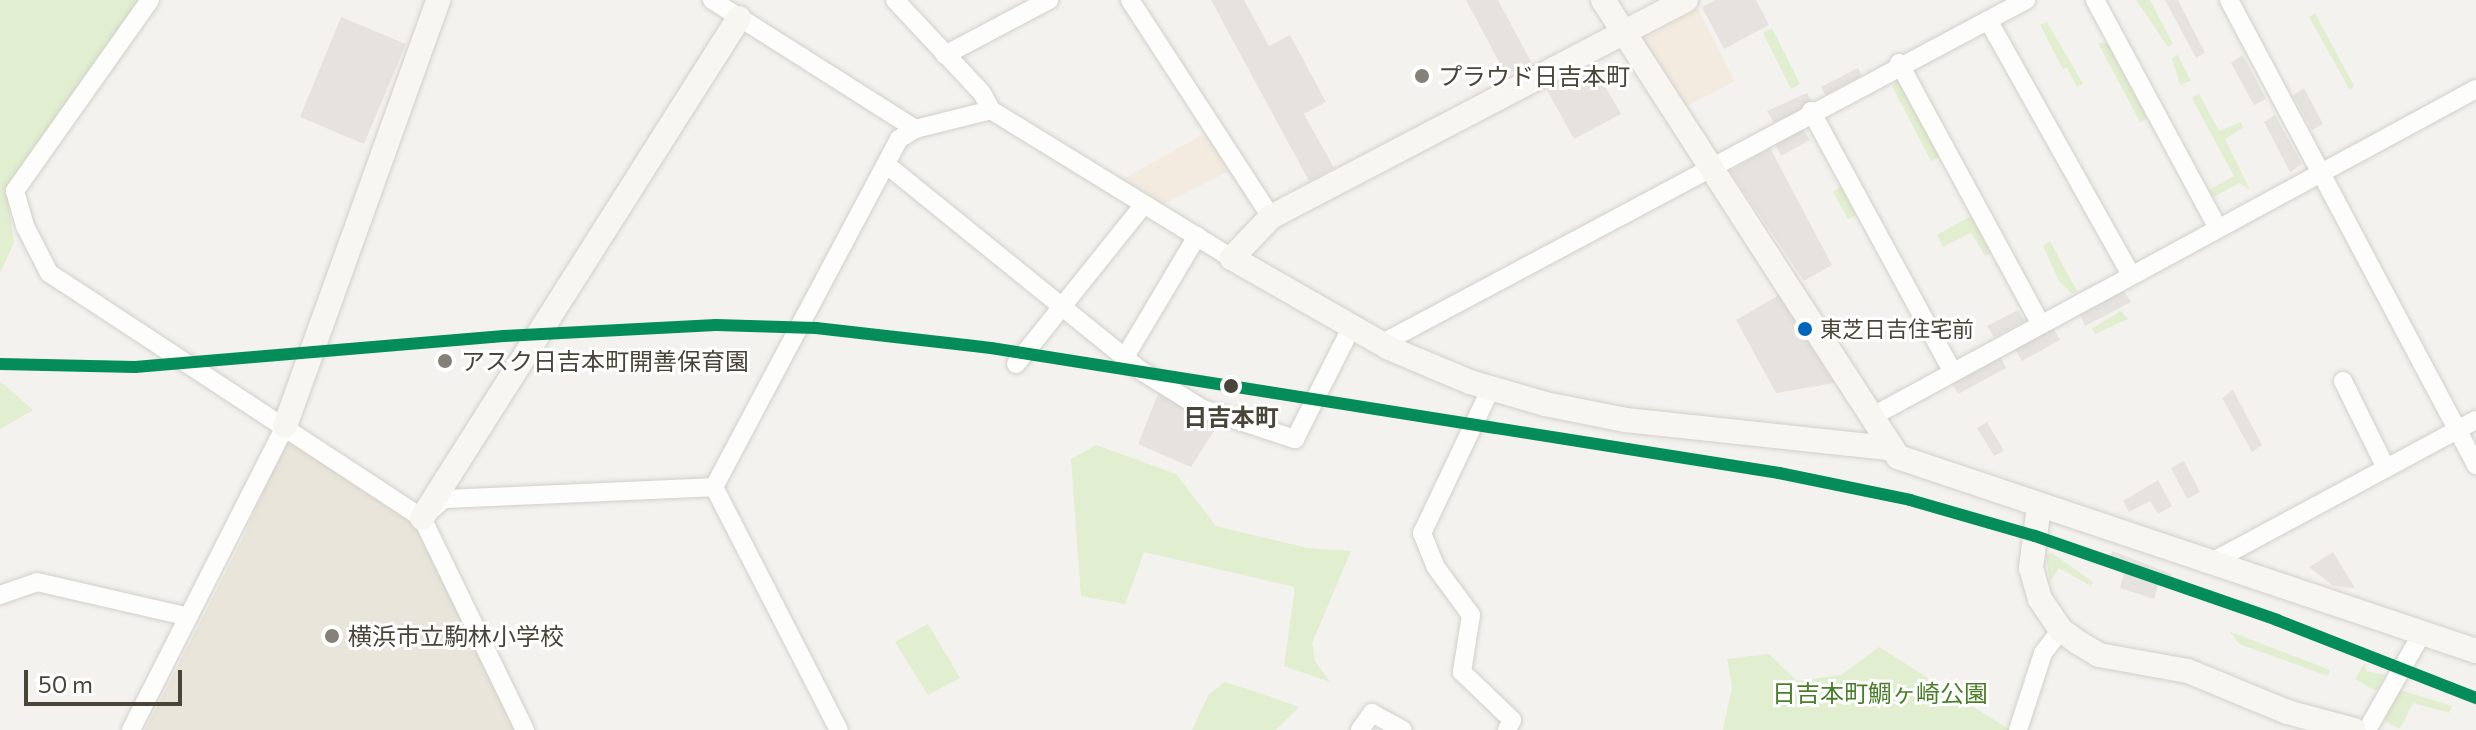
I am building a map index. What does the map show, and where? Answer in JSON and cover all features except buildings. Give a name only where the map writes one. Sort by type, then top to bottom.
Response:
[{"type":"street","points":[[150,0],[15,191],[25,226],[49,273],[422,518],[525,730]]},
{"type":"street","points":[[131,730],[186,616],[285,426],[438,0]]},
{"type":"street","points":[[712,0],[915,129]]},
{"type":"street","points":[[895,0],[982,93],[991,110],[1232,258],[1381,344],[1491,388],[1626,420],[1888,448],[1913,465],[2476,651]]},
{"type":"street","points":[[945,55],[1049,0]]},
{"type":"street","points":[[1130,0],[1271,217]]},
{"type":"street","points":[[1603,0],[1873,416],[1888,448]]},
{"type":"street","points":[[1232,258],[1271,217],[1686,0]]},
{"type":"street","points":[[1381,344],[1712,168],[1899,63],[2026,0]]},
{"type":"street","points":[[2095,0],[2218,228]]},
{"type":"street","points":[[2229,0],[2476,465]]},
{"type":"street","points":[[422,518],[739,18]]},
{"type":"street","points":[[1988,20],[2131,275]]},
{"type":"street","points":[[1899,63],[2041,324]]},
{"type":"street","points":[[1873,416],[2476,89]]},
{"type":"street","points":[[714,487],[899,139],[915,129],[991,110]]},
{"type":"street","points":[[1811,111],[1953,372]]},
{"type":"street","points":[[887,165],[1125,357],[1203,409],[1295,439],[1351,328]]},
{"type":"street","points":[[1016,364],[1144,204]]},
{"type":"street","points":[[1125,357],[1197,236]]},
{"type":"street","points":[[2343,381],[2386,468]]},
{"type":"street","points":[[1491,388],[1422,533],[1435,566],[1471,615],[1462,672],[1512,720],[1507,730]]},
{"type":"street","points":[[2210,563],[2476,420]]},
{"type":"street","points":[[422,518],[444,499],[714,487]]},
{"type":"street","points":[[714,487],[839,730]]},
{"type":"street","points":[[2039,506],[2031,568],[2040,599],[2061,630],[2099,655],[2188,671],[2259,702],[2354,730]]},
{"type":"street","points":[[0,595],[37,582],[186,616]]},
{"type":"street","points":[[2018,730],[2043,653],[2061,630]]},
{"type":"street","points":[[2367,730],[2422,633]]},
{"type":"street","points":[[1360,730],[1372,713],[1403,730]]},
{"type":"shaded area","points":[[1211,0],[1244,0],[1269,46],[1290,35],[1326,102],[1304,114],[1334,168],[1309,181]]},
{"type":"shaded area","points":[[1466,0],[1498,0],[1531,62],[1506,75]]},
{"type":"shaded area","points":[[1716,0],[1756,0],[1769,25],[1724,49],[1702,7]]},
{"type":"shaded area","points":[[2165,0],[2178,0],[2205,53],[2196,58]]},
{"type":"shaded area","points":[[1698,9],[1735,81],[1685,107],[1642,40]]},
{"type":"shaded area","points":[[341,17],[406,44],[364,144],[300,117]]},
{"type":"shaded area","points":[[2243,55],[2266,99],[2254,105],[2231,63]]},
{"type":"shaded area","points":[[1593,65],[1621,114],[1574,139],[1547,90]]},
{"type":"shaded area","points":[[1858,68],[1862,76],[1825,95],[1821,87]]},
{"type":"shaded area","points":[[2304,88],[2323,124],[2312,130],[2293,95]]},
{"type":"shaded area","points":[[1807,93],[1813,104],[1774,123],[1767,111]]},
{"type":"shaded area","points":[[2275,115],[2302,164],[2290,172],[2264,122]]},
{"type":"shaded area","points":[[1802,128],[1810,140],[1781,156],[1774,142]]},
{"type":"shaded area","points":[[1209,131],[1233,169],[1162,205],[1120,181]]},
{"type":"shaded area","points":[[1770,148],[1832,265],[1804,281],[1730,171]]},
{"type":"shaded area","points":[[2124,291],[2131,302],[2085,326],[2080,314]]},
{"type":"shaded area","points":[[1779,295],[1834,383],[1776,393],[1736,320]]},
{"type":"shaded area","points":[[2018,310],[2025,321],[1994,337],[1987,326]]},
{"type":"shaded area","points":[[2053,328],[2060,340],[2022,361],[2015,349]]},
{"type":"shaded area","points":[[2000,356],[2006,368],[1958,394],[1952,383]]},
{"type":"shaded area","points":[[1160,389],[1221,420],[1191,467],[1138,444]]},
{"type":"shaded area","points":[[2233,390],[2262,445],[2252,452],[2222,398]]},
{"type":"shaded area","points":[[1987,422],[2004,451],[1994,456],[1977,428]]},
{"type":"shaded area","name":"横浜市立駒林小学校","points":[[288,436],[417,523],[514,730],[145,730],[241,542]]},
{"type":"shaded area","points":[[2184,461],[2200,492],[2187,499],[2171,468]]},
{"type":"shaded area","points":[[2158,480],[2172,506],[2158,514],[2150,501],[2129,512],[2123,501]]},
{"type":"shaded area","points":[[2112,551],[2172,574],[2169,584],[2159,582],[2154,599],[2120,588],[2127,564],[2110,559]]},
{"type":"shaded area","points":[[2333,552],[2355,588],[2333,586],[2309,567]]},
{"type":"green space","points":[[0,0],[148,0],[8,203],[14,242],[0,274]]},
{"type":"green space","points":[[2136,0],[2150,0],[2173,44],[2168,47]]},
{"type":"green space","points":[[2315,13],[2354,86],[2350,90],[2309,17]]},
{"type":"green space","points":[[2047,22],[2083,84],[2077,87],[2067,68],[2063,69],[2040,25]]},
{"type":"green space","points":[[1772,28],[1800,84],[1791,89],[1763,33]]},
{"type":"green space","points":[[2098,43],[2107,43],[2147,119],[2140,122]]},
{"type":"green space","points":[[2178,55],[2191,81],[2180,85],[2172,58]]},
{"type":"green space","points":[[1900,81],[1940,157],[1931,161],[1892,86]]},
{"type":"green space","points":[[2199,94],[2219,131],[2241,122],[2243,128],[2225,139],[2250,190],[2239,183],[2214,197],[2209,190],[2234,176],[2192,98]]},
{"type":"green space","points":[[1841,186],[1856,215],[1848,219],[1833,192]]},
{"type":"green space","points":[[1971,216],[1991,253],[1985,256],[1971,233],[1943,247],[1937,235]]},
{"type":"green space","points":[[2050,241],[2077,291],[2072,294],[2059,281],[2043,246]]},
{"type":"green space","points":[[2121,311],[2128,319],[2095,334],[2092,328]]},
{"type":"green space","points":[[0,381],[33,410],[0,429]]},
{"type":"green space","points":[[1096,445],[1176,474],[1216,526],[1307,548],[1351,551],[1312,643],[1315,661],[1330,682],[1284,666],[1295,587],[1144,552],[1125,604],[1081,596],[1071,459]]},
{"type":"green space","points":[[2052,553],[2093,582],[2091,586],[2059,568],[2050,582],[2046,555]]},
{"type":"green space","points":[[928,624],[960,678],[928,695],[895,642]]},
{"type":"green space","points":[[2229,631],[2330,670],[2328,676],[2239,644]]},
{"type":"green space","name":"日吉本町鯛ヶ崎公園","points":[[1879,647],[2010,730],[1723,730],[1732,687],[1727,659],[1769,654],[1797,681],[1841,675]]},
{"type":"green space","points":[[2365,662],[2366,671],[2386,675],[2376,691],[2355,679]]},
{"type":"green space","points":[[1225,682],[1299,707],[1276,730],[1192,730],[1209,694]]},
{"type":"green space","points":[[2400,690],[2452,706],[2449,713],[2413,703],[2400,729],[2386,722],[2385,715]]},
{"type":"transit line","points":[[0,364],[135,367],[504,336],[716,325],[816,328],[991,348],[1779,473],[1910,500],[2035,536],[2277,620],[2476,698]]},
{"type":"place","name":"プラウド日吉本町","points":[[1422,76]]},
{"type":"place","name":"東芝日吉住宅前","points":[[1805,329]]},
{"type":"place","name":"アスク日吉本町開善保育園","points":[[445,361]]},
{"type":"place","name":"日吉本町","points":[[1231,386]]},
{"type":"place","name":"横浜市立駒林小学校","points":[[332,636]]}]
